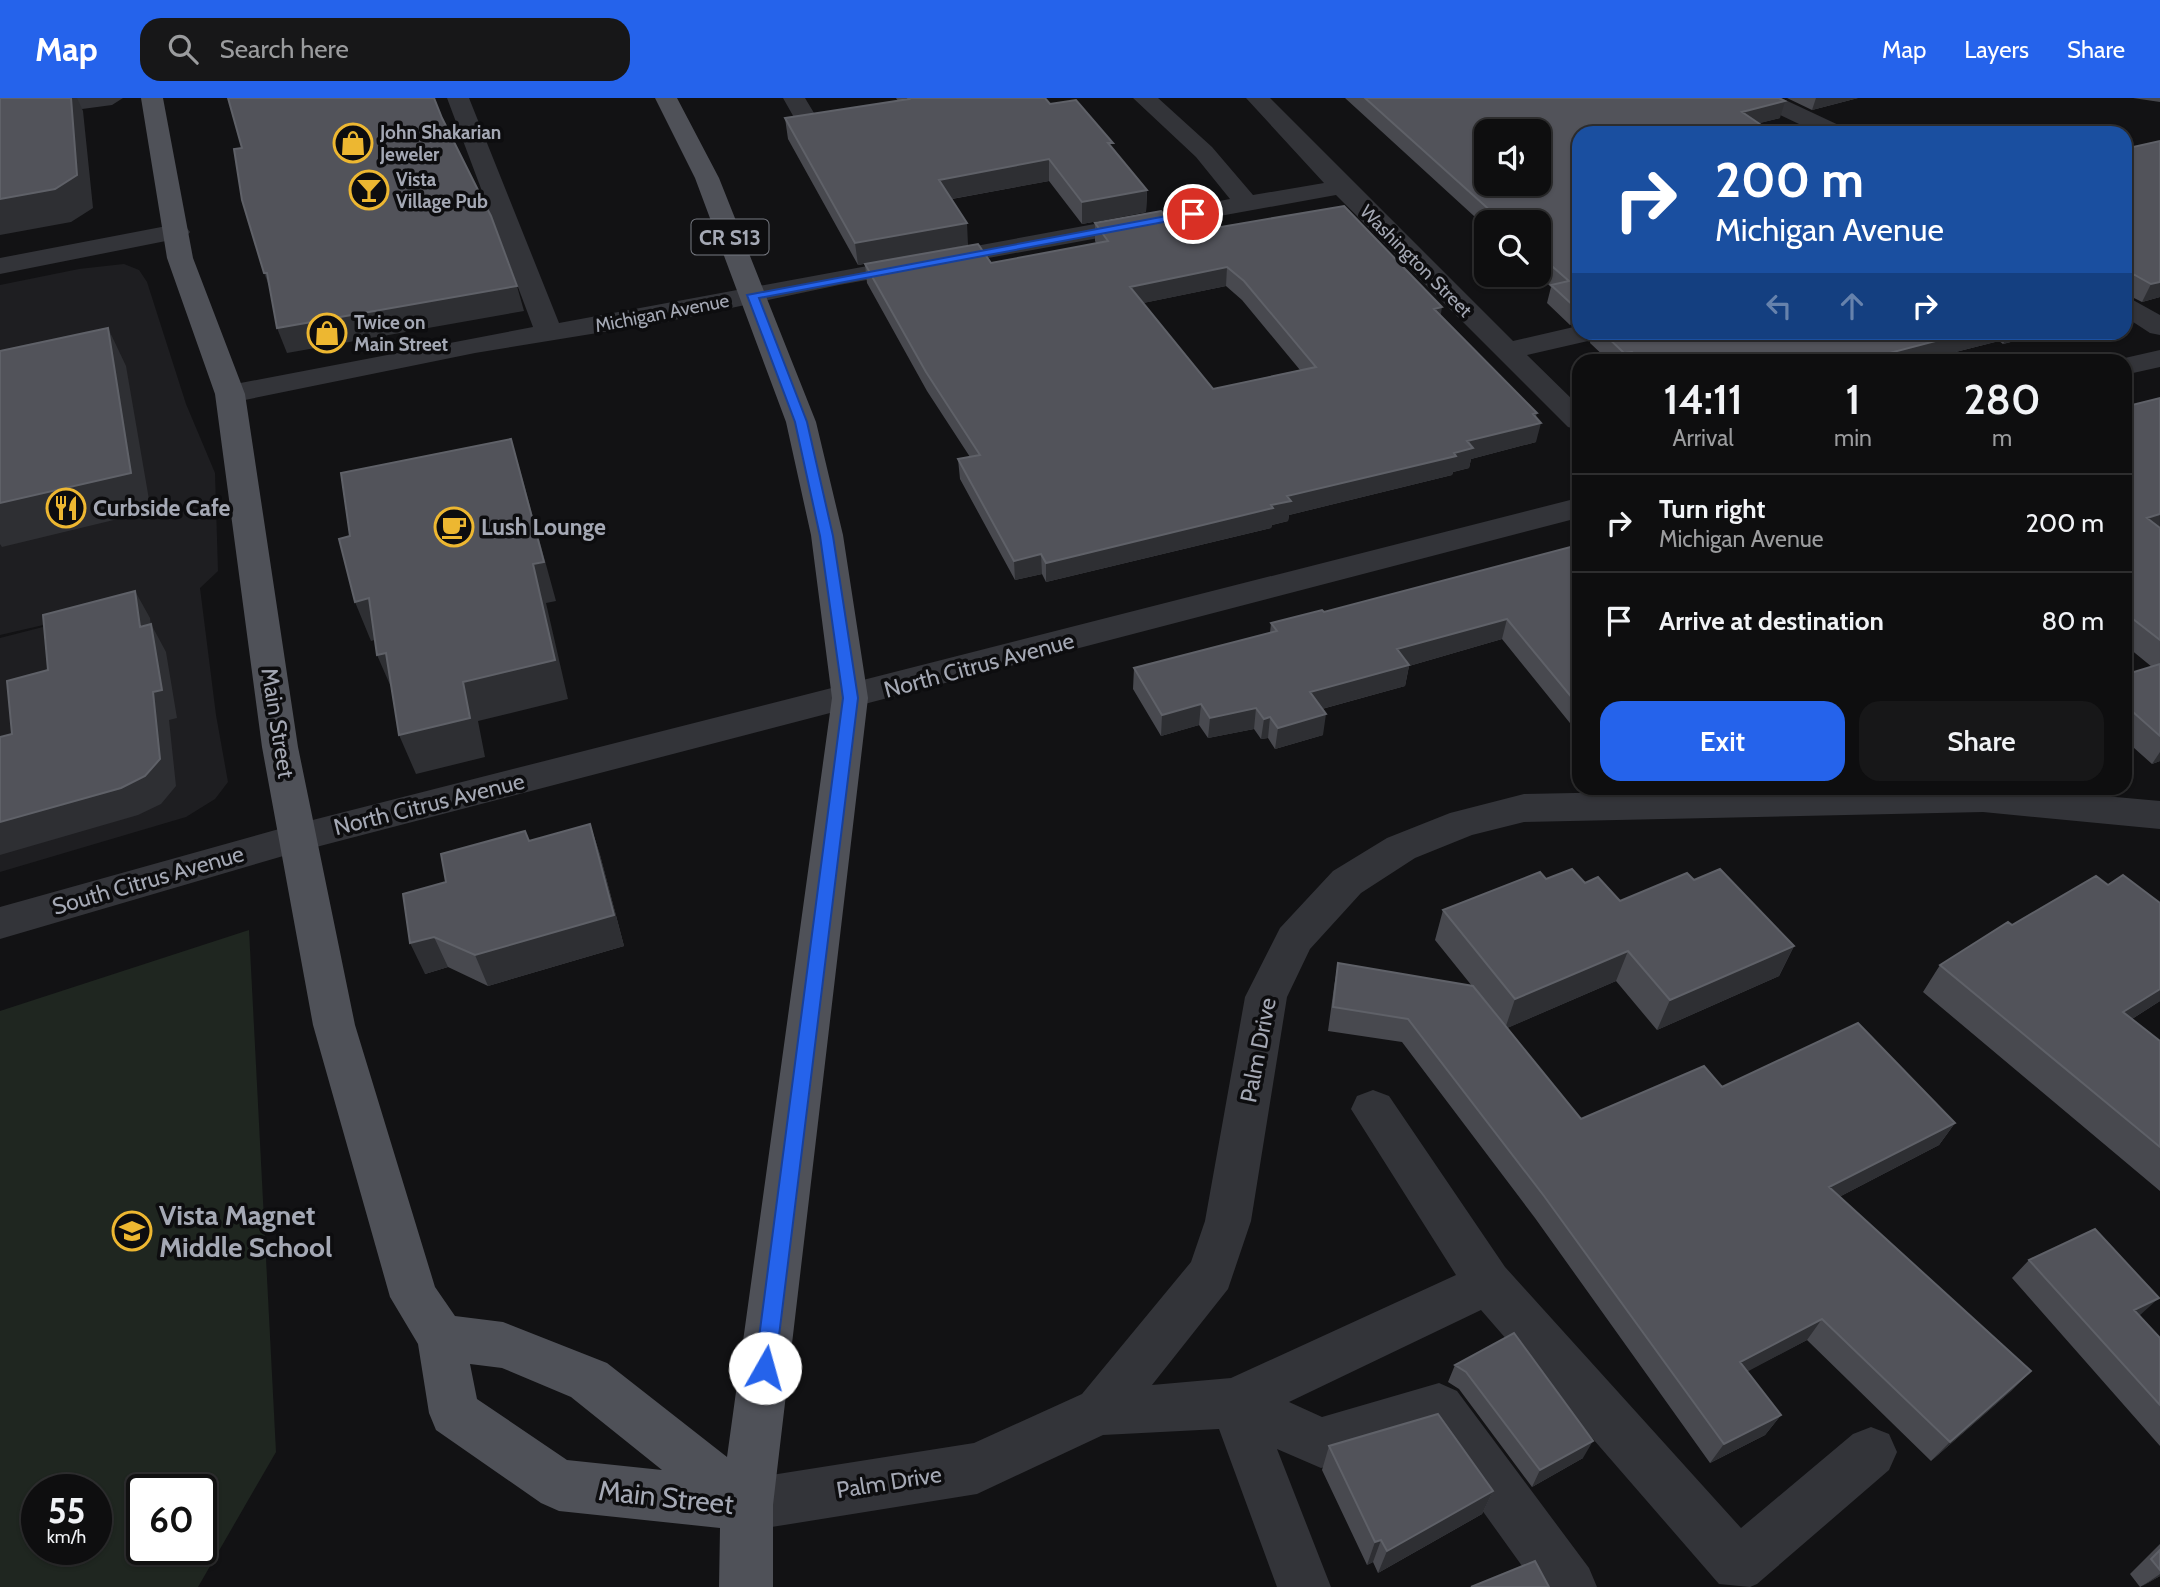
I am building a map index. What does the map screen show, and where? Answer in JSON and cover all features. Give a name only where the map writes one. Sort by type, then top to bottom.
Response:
[{"type":"main road","name":"CR S13","points":[[666,98],[707,178],[801,422],[827,536],[850,698],[747,1505],[746,1587]]},
{"type":"main road","name":"Main Street","points":[[158,99],[180,258],[230,394],[280,747],[334,1025],[414,1297],[441,1337],[454,1413],[559,1485],[747,1505]]},
{"type":"main road","name":"Main Street","points":[[441,1337],[503,1345],[589,1380],[747,1505]]},
{"type":"street","points":[[0,113],[112,98]]},
{"type":"street","points":[[458,98],[549,333]]},
{"type":"street","points":[[794,98],[808,123]]},
{"type":"street","points":[[1144,98],[1204,152],[1247,204]]},
{"type":"street","name":"Washington Street","points":[[1257,98],[1342,187],[1572,415]]},
{"type":"street","points":[[1763,98],[1822,126]]},
{"type":"street","name":"Michigan Avenue","points":[[230,394],[1342,187]]},
{"type":"street","points":[[0,266],[177,232]]},
{"type":"street","points":[[2132,308],[2160,327]]},
{"type":"street","points":[[1507,351],[1572,336]]},
{"type":"street","points":[[2132,365],[2160,358]]},
{"type":"street","name":"North Citrus Avenue","points":[[297,838],[850,698],[1572,510]]},
{"type":"street","name":"Palm Drive","points":[[747,1505],[977,1468],[1100,1411],[1211,1274],[1228,1221],[1266,997],[1294,939],[1348,882],[1401,849],[1464,823],[1524,808],[1983,798],[2160,815]]},
{"type":"street","name":"South Citrus Avenue","points":[[0,923],[297,838]]},
{"type":"street","points":[[1373,1109],[1488,1283],[1738,1565],[1871,1452]]},
{"type":"street","points":[[1100,1411],[1189,1408],[1234,1402],[1488,1283]]},
{"type":"street","points":[[1234,1402],[1304,1587]]},
{"type":"street","points":[[1234,1402],[1321,1443],[1440,1408],[1570,1587]]},
{"type":"shaded area","points":[[124,264],[139,270],[147,282],[186,404],[215,473],[218,571],[200,588],[216,715],[228,782],[215,799],[186,817],[0,872],[0,638],[117,608],[0,635],[0,285],[79,269]]},
{"type":"shaded area","name":"Vista Magnet Middle School","points":[[249,930],[276,1452],[217,1554],[217,1474],[126,1474],[126,1565],[211,1565],[198,1587],[0,1587],[0,1011]]},
{"type":"building","points":[[0,98],[71,98],[77,175],[55,189],[0,199]]},
{"type":"building","points":[[228,98],[434,98],[491,216],[517,286],[277,328],[267,273],[264,273],[242,200],[234,149],[242,148]]},
{"type":"building","points":[[908,98],[1045,98],[1050,104],[1076,100],[1113,143],[1108,143],[1147,190],[1082,202],[1049,159],[939,180],[967,223],[855,243],[785,118]]},
{"type":"building","points":[[1365,98],[1779,98],[1785,101],[1742,112],[1763,126],[1572,126],[1572,304],[1551,285],[1569,281],[1551,265],[1551,210],[1490,210],[1474,196],[1551,196],[1551,119],[1474,119],[1474,196]]},
{"type":"building","points":[[2160,141],[2160,282],[2151,284],[2133,274],[2132,282],[2132,147]]},
{"type":"building","points":[[1344,206],[1442,307],[1434,309],[1537,413],[1533,414],[1541,423],[1467,441],[1473,448],[1454,453],[1456,456],[1287,496],[1291,501],[1271,505],[1273,508],[1046,563],[1041,554],[1014,561],[958,459],[980,455],[926,372],[865,264],[978,244],[991,263],[1108,241],[1095,223],[1161,211],[1180,234]],"holes":[[[1227,267],[1244,281],[1316,367],[1213,389],[1130,287]]]},
{"type":"building","points":[[108,328],[131,473],[0,503],[0,351]]},
{"type":"building","points":[[1610,340],[1939,340],[1886,354],[1624,353]]},
{"type":"building","points":[[2160,398],[2160,514],[2147,518],[2160,528],[2160,640],[2132,618],[2132,405]]},
{"type":"building","points":[[511,439],[544,562],[533,564],[555,660],[463,682],[470,718],[399,735],[386,653],[377,655],[369,598],[355,602],[339,539],[350,536],[341,473]]},
{"type":"building","points":[[1572,547],[1572,698],[1507,619],[1397,649],[1409,665],[1310,692],[1326,714],[1278,728],[1270,717],[1264,719],[1256,708],[1210,718],[1201,704],[1162,715],[1134,668],[1277,631],[1271,623],[1322,610],[1324,612]]},
{"type":"building","points":[[135,591],[140,627],[151,624],[162,690],[153,692],[160,759],[145,776],[121,788],[0,822],[0,737],[12,734],[7,681],[48,670],[43,615]]},
{"type":"building","points":[[2160,664],[2160,736],[2132,711],[2132,673]]},
{"type":"building","points":[[590,824],[614,915],[475,955],[434,937],[410,943],[403,894],[446,882],[441,854],[525,831],[529,841]]},
{"type":"building","points":[[1572,869],[1585,883],[1598,877],[1620,901],[1687,873],[1694,880],[1720,869],[1794,946],[1670,1000],[1628,951],[1515,999],[1443,910],[1540,872],[1546,879]]},
{"type":"building","points":[[2123,875],[2160,903],[2160,989],[2123,1012],[2160,1041],[2160,1147],[1940,965],[2008,922],[2012,925],[2096,876],[2108,885]]},
{"type":"building","points":[[1338,963],[1473,986],[1581,1119],[1704,1066],[1722,1087],[1858,1023],[1955,1123],[1829,1187],[2031,1371],[1950,1442],[1822,1319],[1740,1362],[1781,1415],[1724,1444],[1544,1196],[1408,1019],[1333,1007]]},
{"type":"building","points":[[2095,1229],[2159,1298],[2134,1310],[2160,1338],[2160,1405],[2029,1260]]},
{"type":"building","points":[[1514,1333],[1593,1441],[1540,1470],[1466,1372],[1455,1365]]},
{"type":"building","points":[[1438,1414],[1493,1491],[1387,1551],[1381,1540],[1375,1542],[1329,1446]]},
{"type":"building","points":[[2160,1550],[2160,1570],[2151,1559]]},
{"type":"building","points":[[1535,1561],[1549,1587],[1471,1587]]},
{"type":"place","name":"John Shakarian Jeweler","points":[[353,143]]},
{"type":"place","name":"Vista Village Pub","points":[[369,190]]},
{"type":"place","name":"Twice on Main Street","points":[[327,333]]},
{"type":"place","name":"Curbside Cafe","points":[[66,508]]},
{"type":"place","name":"Lush Lounge","points":[[454,527]]},
{"type":"place","name":"Vista Magnet Middle School","points":[[132,1231]]},
{"type":"route","points":[[765,1368],[850,698],[827,536],[801,422],[753,295],[839,277],[1193,214]]}]
